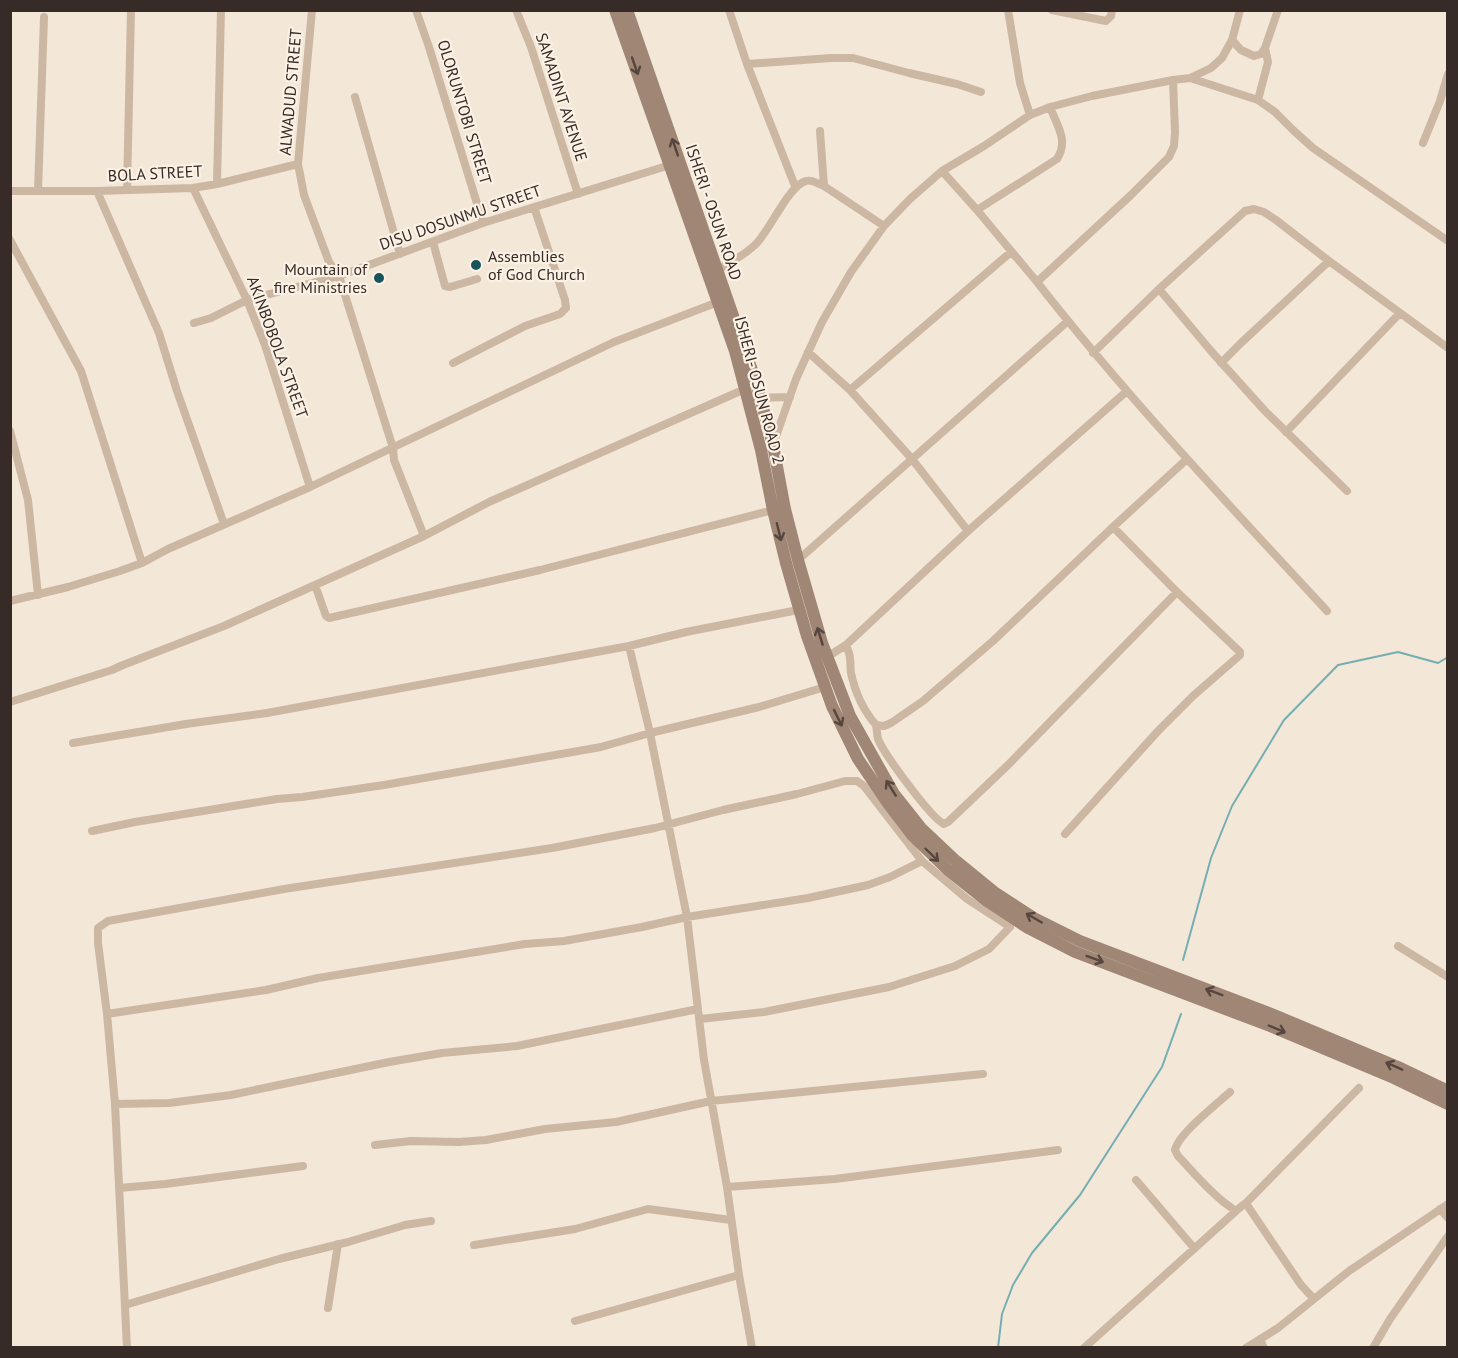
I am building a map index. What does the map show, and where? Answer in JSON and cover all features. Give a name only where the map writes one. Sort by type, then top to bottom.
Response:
[{"type":"main road","name":"ISHERI- OSUN ROAD 2","points":[[615,10],[735,351],[746,393],[767,447],[773,510],[798,610],[832,706],[858,759],[887,802],[913,836],[941,863],[987,901],[1028,928],[1075,952],[1270,1026],[1394,1078],[1448,1104]]},
{"type":"main road","name":"ISHERI - OSUN ROAD","points":[[627,10],[760,397],[767,447],[809,602],[827,657],[850,716],[894,794],[921,828],[956,861],[986,886],[1034,918],[1080,941],[1274,1015],[1398,1067],[1448,1091]]},
{"type":"street","points":[[127,190],[131,10]]},
{"type":"street","points":[[218,184],[221,10]]},
{"type":"street","name":"ALWADUD STREET","points":[[312,10],[298,164],[304,195],[329,262],[339,276],[393,448],[394,460],[424,536]]},
{"type":"street","name":"OLORUNTOBI STREET","points":[[416,10],[483,223]]},
{"type":"street","name":"SAMADINT AVENUE","points":[[516,10],[531,47],[578,194]]},
{"type":"street","points":[[729,10],[747,64],[795,186]]},
{"type":"street","points":[[1008,10],[1020,83],[1030,115]]},
{"type":"street","points":[[1052,10],[1106,21],[1111,16],[1112,10]]},
{"type":"street","points":[[767,447],[822,322],[851,272],[884,226],[910,199],[942,171],[1030,115],[1092,96],[1190,78],[1211,68],[1222,58],[1232,40],[1240,10]]},
{"type":"street","points":[[1232,40],[1241,50],[1254,56],[1261,54],[1278,10]]},
{"type":"street","points":[[38,191],[44,17]]},
{"type":"street","points":[[1258,100],[1268,62],[1265,48]]},
{"type":"street","points":[[747,64],[853,58],[981,92]]},
{"type":"street","points":[[1423,143],[1448,74]]},
{"type":"street","points":[[1190,78],[1258,100],[1275,112],[1313,147],[1448,241]]},
{"type":"street","points":[[1036,282],[1169,157],[1174,146],[1175,132],[1173,80]]},
{"type":"street","points":[[355,97],[400,254]]},
{"type":"street","points":[[977,210],[1057,159],[1061,152],[1063,139],[1050,107]]},
{"type":"street","points":[[820,131],[824,186]]},
{"type":"street","name":"BOLA STREET","points":[[10,191],[193,188],[298,164]]},
{"type":"street","name":"DISU DOSUNMU STREET","points":[[194,323],[211,318],[247,300],[339,276],[483,223],[670,165]]},
{"type":"street","points":[[942,171],[977,210],[1093,353],[1327,611]]},
{"type":"street","points":[[717,271],[758,243],[795,186],[806,181],[814,181],[824,186],[884,226]]},
{"type":"street","name":"AKINBOBOLA STREET","points":[[193,188],[247,300],[265,345],[310,488]]},
{"type":"street","points":[[97,191],[159,333],[177,392],[224,524]]},
{"type":"street","points":[[453,363],[525,326],[560,314],[566,308],[566,300],[534,207]]},
{"type":"street","points":[[1093,353],[1245,211],[1254,209],[1276,220],[1448,348]]},
{"type":"street","points":[[10,240],[81,371],[142,563]]},
{"type":"street","points":[[433,242],[445,286],[450,287],[477,279]]},
{"type":"street","points":[[850,390],[1011,252]]},
{"type":"street","points":[[1221,363],[1329,261]]},
{"type":"street","points":[[1159,289],[1264,411],[1347,491]]},
{"type":"street","points":[[10,601],[98,578],[142,563],[224,524],[310,488],[614,342],[718,302]]},
{"type":"street","points":[[1286,432],[1400,313]]},
{"type":"street","points":[[798,560],[1068,321]]},
{"type":"street","points":[[808,352],[850,390],[912,459],[968,531]]},
{"type":"street","points":[[827,657],[846,645],[968,531],[1127,391]]},
{"type":"street","points":[[10,702],[112,670],[224,626],[424,536],[489,502],[746,393],[760,397],[790,397]]},
{"type":"street","points":[[10,431],[28,500],[38,595]]},
{"type":"street","points":[[876,725],[884,726],[891,723],[923,701],[993,641],[1187,459]]},
{"type":"street","points":[[315,585],[326,616],[333,618],[540,570],[773,510]]},
{"type":"street","points":[[1065,834],[1158,731],[1193,696],[1240,656],[1240,652],[1113,527]]},
{"type":"street","points":[[846,645],[851,673],[859,697],[876,725],[879,741],[919,798],[944,824],[1008,765],[1177,592]]},
{"type":"street","points":[[73,743],[267,713],[629,646],[686,632],[798,610]]},
{"type":"street","points":[[629,646],[650,733],[687,917],[711,1101],[752,1347]]},
{"type":"street","points":[[92,831],[277,799],[384,785],[601,747],[759,707],[825,687]]},
{"type":"street","points":[[127,1347],[115,1104],[108,1014],[98,943],[98,928],[108,921],[284,890],[552,848],[668,825],[845,781],[857,781],[864,786],[922,861],[967,899],[1010,927],[989,949],[955,966],[889,987],[764,1012],[700,1019]]},
{"type":"street","points":[[108,1014],[266,990],[318,978],[525,944],[564,941],[687,917],[808,898],[868,885],[922,861]]},
{"type":"street","points":[[1398,946],[1448,977]]},
{"type":"street","points":[[115,1104],[169,1103],[231,1095],[389,1062],[442,1053],[517,1046],[698,1009]]},
{"type":"street","points":[[375,1145],[411,1141],[459,1142],[495,1139],[545,1129],[615,1122],[711,1101],[983,1074]]},
{"type":"street","points":[[1084,1347],[1245,1204],[1359,1088]]},
{"type":"street","points":[[1230,1092],[1190,1128],[1176,1145],[1175,1150],[1213,1193],[1236,1211]]},
{"type":"street","points":[[727,1187],[835,1179],[1058,1150]]},
{"type":"street","points":[[119,1188],[303,1166]]},
{"type":"street","points":[[1136,1180],[1194,1248]]},
{"type":"street","points":[[1245,1204],[1301,1285],[1314,1299]]},
{"type":"street","points":[[1246,1347],[1262,1343],[1349,1271],[1448,1204]]},
{"type":"street","points":[[474,1245],[575,1229],[648,1209],[731,1220]]},
{"type":"street","points":[[1440,1209],[1448,1218]]},
{"type":"street","points":[[125,1305],[279,1259],[405,1225],[431,1221]]},
{"type":"street","points":[[1373,1347],[1448,1236]]},
{"type":"street","points":[[328,1308],[338,1244]]},
{"type":"street","points":[[575,1321],[739,1275]]},
{"type":"waterway","points":[[1183,960],[1211,858],[1232,806],[1284,720],[1338,665],[1398,652],[1438,663],[1448,657]]},
{"type":"waterway","points":[[998,1348],[1002,1314],[1013,1285],[1032,1253],[1080,1195],[1162,1067],[1181,1014]]},
{"type":"place","name":"Assemblies of God Church","points":[[476,265]]},
{"type":"place","name":"Mountain of fire Ministries","points":[[379,278]]}]
